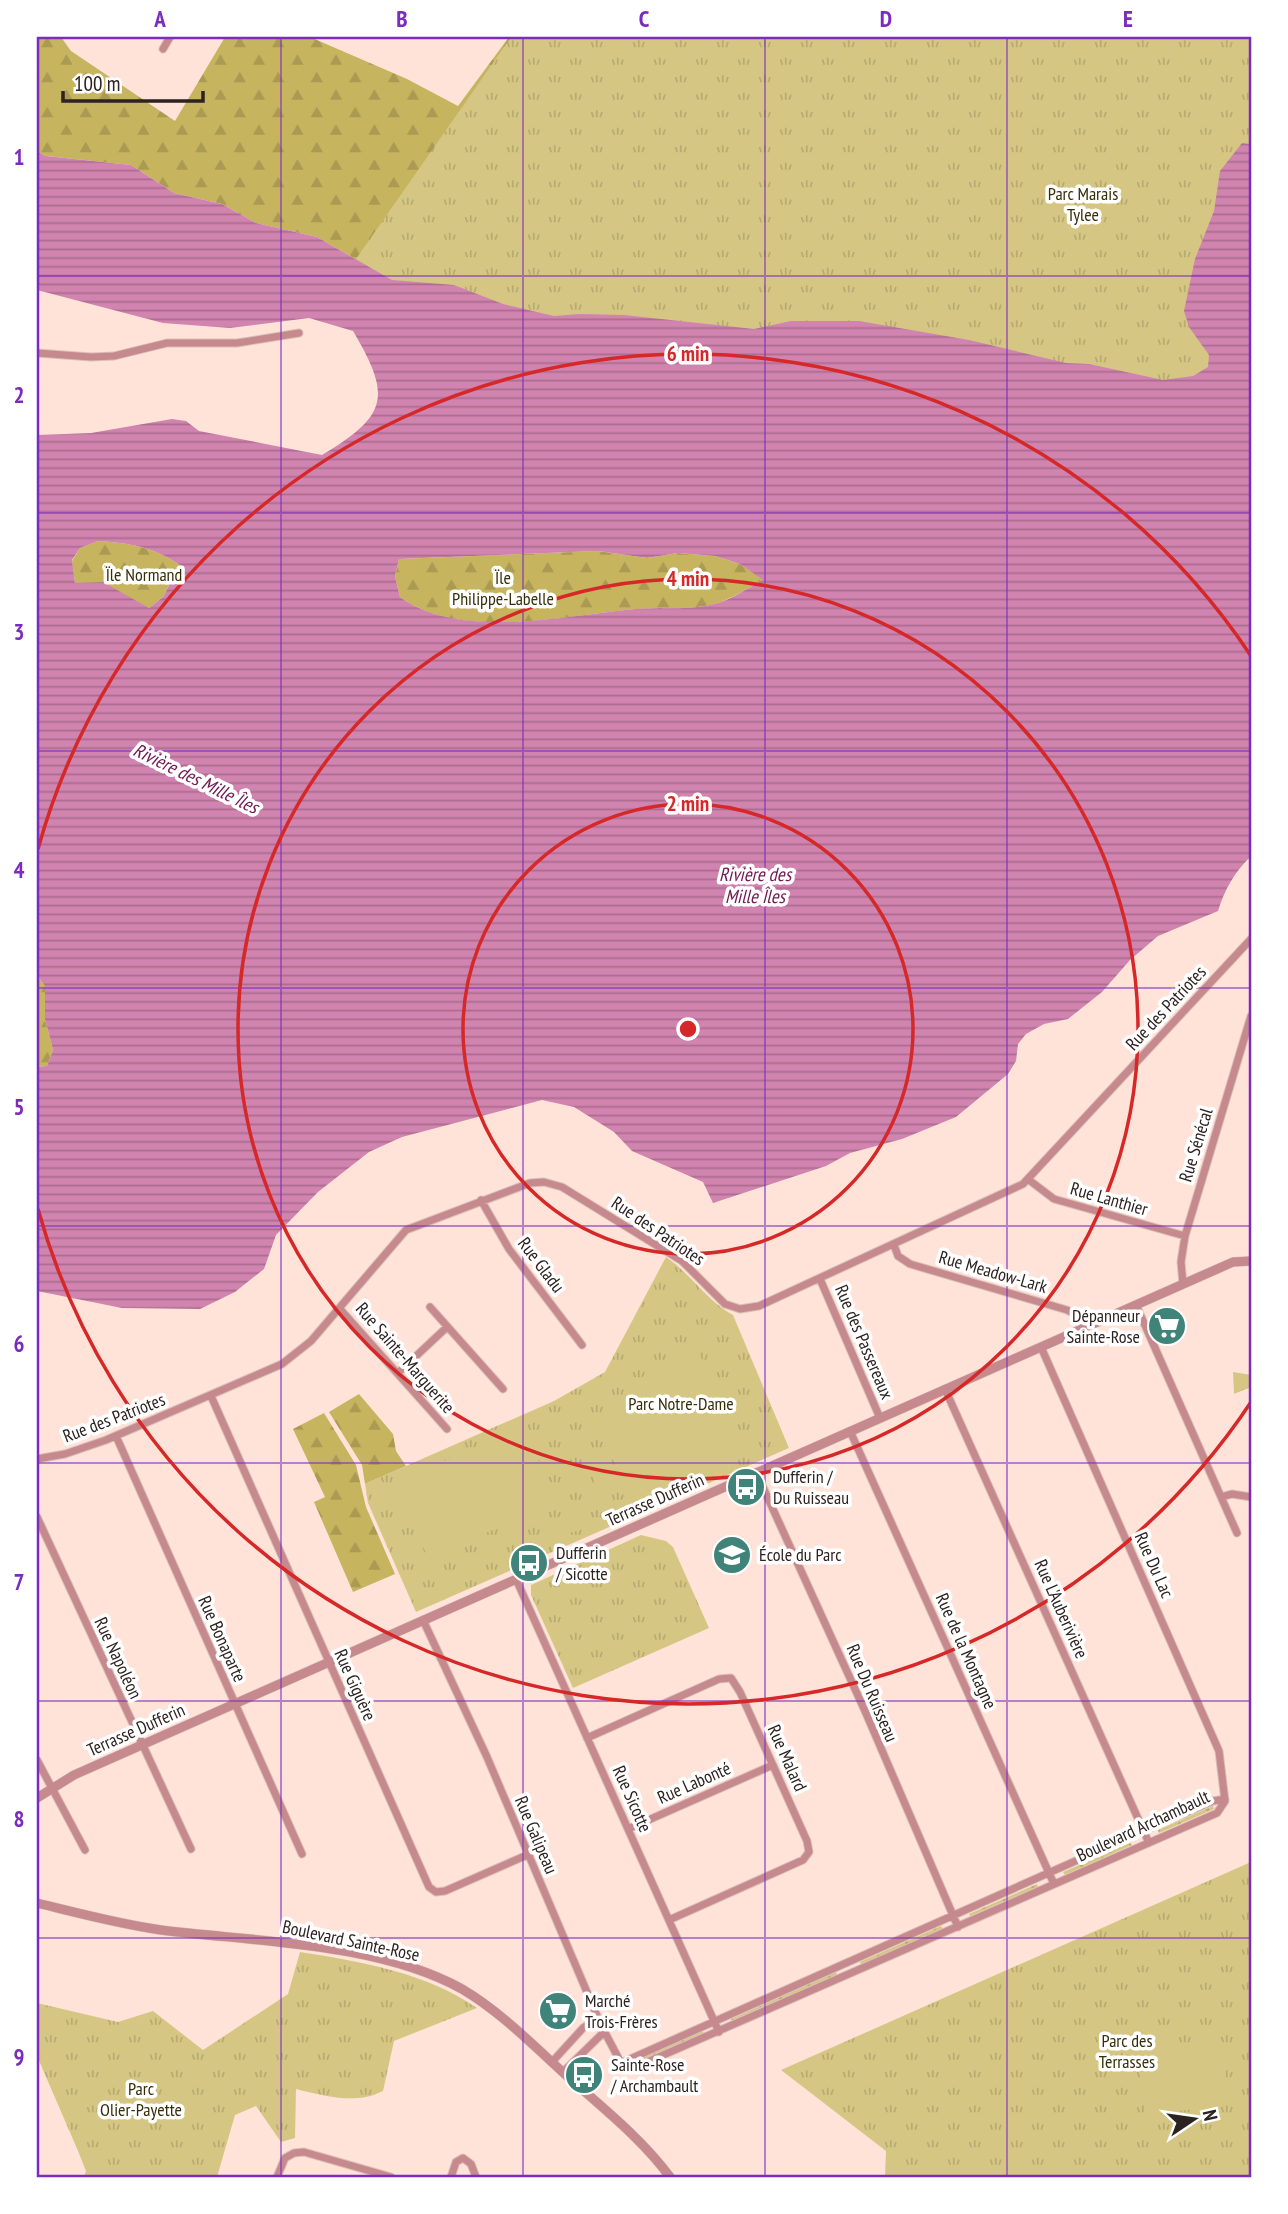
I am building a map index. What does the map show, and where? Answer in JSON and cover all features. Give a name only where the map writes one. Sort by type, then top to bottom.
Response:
[{"type":"street","points":[[163,49],[170,37]]},
{"type":"street","points":[[37,353],[91,358],[143,351],[167,343],[237,343],[299,333]]},
{"type":"street","name":"Rue des Patriotes","points":[[37,1459],[65,1454],[116,1436],[211,1396],[295,1356],[407,1229],[530,1183],[554,1184],[682,1261],[715,1296],[730,1307],[740,1309],[759,1306],[1007,1195],[1029,1180],[1251,939]]},
{"type":"street","name":"Rue Sénécal","points":[[1183,1284],[1181,1262],[1185,1237],[1251,1016]]},
{"type":"street","name":"Rue Lanthier","points":[[1029,1180],[1054,1199],[1185,1237]]},
{"type":"street","name":"Rue Gladu","points":[[481,1200],[502,1238],[582,1345]]},
{"type":"street","name":"Rue Meadow-Lark","points":[[894,1245],[898,1256],[910,1264],[1067,1310],[1080,1317],[1086,1327]]},
{"type":"street","name":"Terrasse Dufferin","points":[[37,1798],[51,1788],[141,1745],[516,1578],[1236,1261],[1251,1261]]},
{"type":"street","name":"Rue des Passereaux","points":[[820,1279],[880,1418]]},
{"type":"street","points":[[1136,1305],[1237,1533]]},
{"type":"street","points":[[430,1307],[503,1389]]},
{"type":"street","name":"Rue Sainte-Marguerite","points":[[340,1308],[447,1429]]},
{"type":"street","points":[[398,1373],[447,1327]]},
{"type":"street","name":"Rue Du Lac","points":[[1041,1347],[1219,1751],[1225,1799]]},
{"type":"street","name":"Rue L'Auberivière","points":[[945,1389],[1149,1843]]},
{"type":"street","name":"Rue Giguère","points":[[211,1396],[327,1662],[431,1890],[445,1891],[527,1855]]},
{"type":"street","name":"Rue de la Montagne","points":[[850,1431],[1054,1884]]},
{"type":"street","name":"Rue Bonaparte","points":[[116,1436],[302,1854]]},
{"type":"street","name":"Rue Du Ruisseau","points":[[756,1472],[865,1711],[958,1927]]},
{"type":"street","points":[[1221,1497],[1232,1494],[1251,1497]]},
{"type":"street","name":"Rue Napoléon","points":[[37,1517],[191,1849]]},
{"type":"street","name":"Rue Sicotte","points":[[516,1578],[719,2032]]},
{"type":"street","name":"Rue Galipeau","points":[[423,1620],[483,1749],[604,2032],[621,2063]]},
{"type":"street","name":"Rue Malard","points":[[587,1738],[729,1678],[738,1687],[807,1841],[807,1857],[669,1920]]},
{"type":"street","points":[[37,1760],[85,1850]]},
{"type":"street","name":"Rue Labonté","points":[[628,1829],[772,1765]]},
{"type":"street","name":"Boulevard Archambault","points":[[1225,1799],[1223,1807],[1217,1813],[852,1974],[632,2070],[621,2063],[1143,1831],[1213,1801],[1225,1799]]},
{"type":"street","name":"Boulevard Sainte-Rose","points":[[37,1903],[138,1926],[314,1946],[417,1970],[453,1985],[477,1999],[552,2062],[646,2148],[670,2177]]},
{"type":"street","points":[[846,1962],[852,1974]]},
{"type":"street","points":[[552,2062],[583,2028],[598,2018]]},
{"type":"street","points":[[563,2072],[604,2032]]},
{"type":"street","points":[[277,2177],[285,2158],[298,2152],[391,2177]]},
{"type":"street","points":[[451,2177],[456,2162],[463,2158],[471,2164],[476,2177]]},
{"type":"green space","points":[[37,37],[61,37],[71,51],[175,121],[225,37],[310,37],[407,79],[458,106],[509,37],[1251,37],[392,280],[317,237],[256,223],[222,204],[174,193],[131,165],[46,156],[37,152]]},
{"type":"green space","name":"Parc Marais Tylee","points":[[511,37],[1251,37],[1251,375],[1222,387],[524,318],[349,269]]},
{"type":"green space","name":"Ïle Normand","points":[[98,541],[141,547],[180,565],[163,597],[149,608],[75,583],[72,561],[80,548]]},
{"type":"green space","name":"Ïle Philippe-Labelle","points":[[598,551],[647,558],[678,553],[715,556],[740,564],[764,580],[721,602],[701,607],[636,609],[546,620],[483,622],[453,619],[425,611],[400,597],[395,576],[399,559]]},
{"type":"green space","points":[[37,975],[45,986],[45,1019],[53,1050],[47,1066],[37,1067]]},
{"type":"green space","name":"Parc Notre-Dame","points":[[666,1257],[724,1310],[733,1315],[789,1448],[416,1612],[368,1503],[365,1484],[554,1401],[605,1372]]},
{"type":"green space","points":[[696,1347],[743,1445],[736,1468],[633,1510],[622,1485],[601,1495],[584,1457],[605,1448],[617,1474],[611,1449],[611,1427],[616,1409],[626,1393],[639,1380]]},
{"type":"green space","points":[[1233,1372],[1251,1375],[1251,1387],[1234,1394]]},
{"type":"green space","points":[[359,1394],[393,1434],[396,1451],[406,1466],[365,1484],[362,1465],[329,1412]]},
{"type":"green space","points":[[324,1413],[356,1465],[366,1507],[395,1574],[353,1592],[314,1502],[325,1497],[293,1429]]},
{"type":"green space","points":[[524,1426],[557,1502],[428,1558],[395,1482]]},
{"type":"green space","points":[[582,1507],[591,1527],[569,1533],[551,1544],[543,1524]]},
{"type":"green space","points":[[641,1535],[666,1541],[673,1547],[709,1628],[573,1688],[531,1595],[531,1585]]},
{"type":"green space","points":[[1213,1806],[1214,1809],[1159,1833],[1158,1830]]},
{"type":"green space","points":[[1130,1843],[1132,1845],[1065,1875],[1063,1872]]},
{"type":"green space","name":"Parc des Terrasses","points":[[1251,1862],[1251,2177],[885,2177],[886,2151],[781,2070]]},
{"type":"green space","points":[[1037,1884],[1038,1887],[970,1916],[969,1914]]},
{"type":"green space","points":[[941,1926],[943,1929],[861,1965],[860,1962]]},
{"type":"green space","name":"Parc Olier-Payette","points":[[300,1952],[369,1964],[415,1977],[477,2008],[394,2041],[383,2091],[362,2098],[351,2098],[296,2089],[295,2138],[281,2142],[256,2106],[235,2115],[217,2177],[84,2177],[86,2171],[37,2056],[37,2003],[118,2022],[153,2011],[203,2050],[288,1994]]},
{"type":"green space","points":[[836,1972],[837,1975],[732,2021],[731,2019]]},
{"type":"green space","points":[[702,2031],[704,2034],[638,2063],[636,2060]]},
{"type":"green space","points":[[1222,2041],[1229,2105],[1145,2115],[1137,2051]]},
{"type":"water","name":"Rivière des Mille Îles","points":[[1242,143],[1251,144],[1251,856],[1231,881],[1218,911],[1158,936],[1130,960],[1102,992],[1068,1019],[1044,1024],[1026,1034],[1018,1044],[1016,1061],[1008,1074],[956,1117],[902,1139],[850,1153],[826,1166],[713,1203],[703,1182],[632,1151],[614,1132],[574,1107],[542,1100],[402,1137],[369,1152],[318,1192],[276,1235],[264,1269],[235,1292],[200,1309],[122,1308],[37,1291],[37,1067],[47,1066],[53,1050],[45,1019],[45,986],[37,975],[37,435],[91,433],[172,419],[186,421],[199,431],[322,455],[344,441],[371,416],[377,403],[378,389],[366,354],[353,331],[309,318],[230,328],[163,323],[37,290],[37,152],[46,156],[131,165],[174,193],[222,204],[256,223],[317,237],[392,280],[454,285],[503,304],[554,316],[624,315],[754,329],[791,321],[859,321],[969,340],[1066,363],[1089,364],[1163,380],[1193,376],[1208,367],[1209,355],[1189,327],[1184,311],[1195,259],[1214,211],[1220,171]],"holes":[[[98,541],[141,547],[180,565],[163,597],[149,608],[103,582],[75,583],[72,560],[80,548]],[[598,551],[647,558],[678,553],[715,556],[740,564],[763,580],[726,600],[700,607],[635,609],[514,622],[483,622],[452,618],[425,610],[400,597],[395,576],[399,559]]]},
{"type":"place","name":"Dépanneur Sainte-Rose","points":[[1167,1326]]},
{"type":"place","name":"Dufferin / Du Ruisseau","points":[[746,1487]]},
{"type":"place","name":"École du Parc","points":[[732,1555]]},
{"type":"place","name":"Dufferin / Sicotte","points":[[529,1563]]},
{"type":"place","name":"Marché Trois-Frères","points":[[558,2011]]},
{"type":"place","name":"Sainte-Rose / Archambault","points":[[584,2075]]}]
